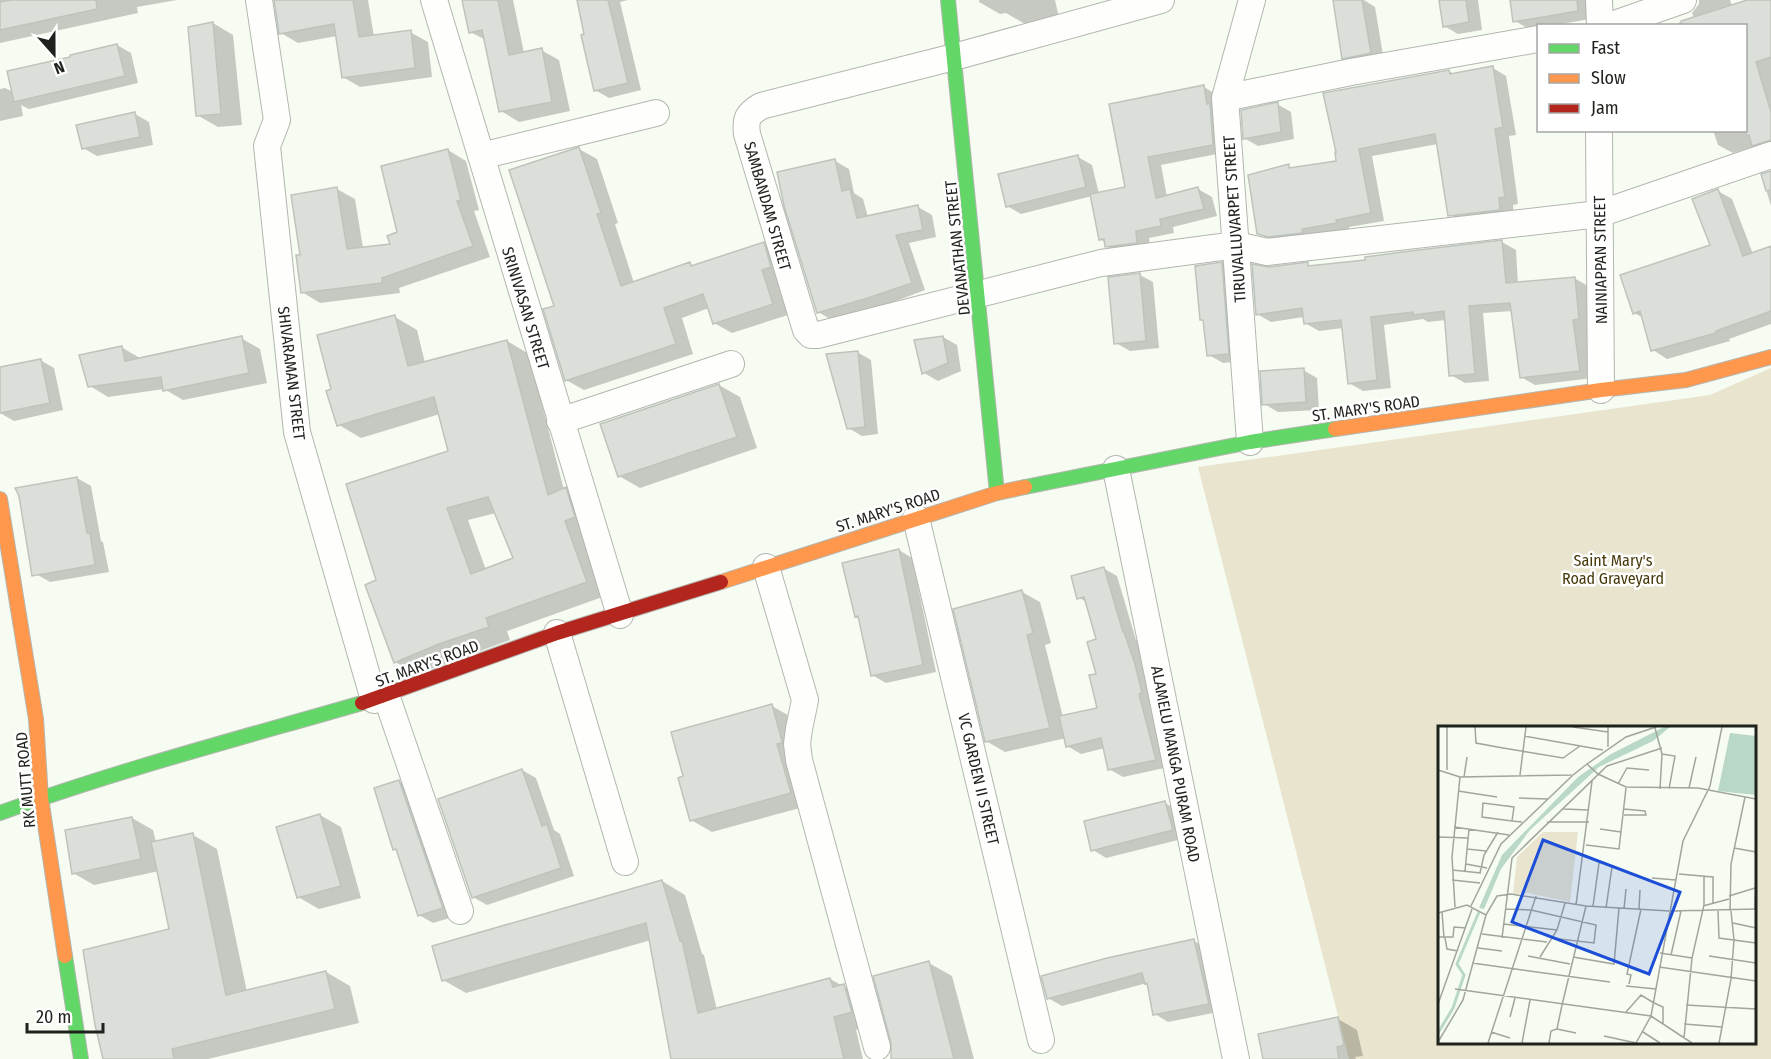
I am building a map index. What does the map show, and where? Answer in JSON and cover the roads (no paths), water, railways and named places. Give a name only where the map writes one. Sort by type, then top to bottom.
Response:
[{"type":"main road","name":"DEVANATHAN STREET","points":[[948,0],[997,493]]},
{"type":"main road","name":"ST. MARY'S ROAD","points":[[0,813],[178,755],[380,697],[557,633],[620,615],[997,493],[1250,442],[1601,390],[1686,380],[1771,357]]},
{"type":"main road","name":"RK MUTT ROAD","points":[[0,499],[36,719],[41,798],[81,1059]]},
{"type":"street","name":"SHIVARAMAN STREET","points":[[259,0],[277,120],[267,146],[297,432],[380,697],[460,911]]},
{"type":"street","name":"SRINIVASAN STREET","points":[[434,0],[620,615]]},
{"type":"street","points":[[954,57],[1161,0]]},
{"type":"street","name":"TIRUVALLUVARPET STREET","points":[[1250,442],[1225,98],[1252,0]]},
{"type":"street","points":[[1599,0],[1600,24]]},
{"type":"street","points":[[1615,24],[1683,0]]},
{"type":"street","points":[[1225,98],[1351,72],[1537,39]]},
{"type":"street","name":"SAMBANDAM STREET","points":[[954,57],[761,106],[749,113],[745,121],[802,323],[812,335],[828,333],[978,293]]},
{"type":"street","points":[[481,156],[656,113]]},
{"type":"street","name":"NAINIAPPAN STREET","points":[[1599,132],[1601,390]]},
{"type":"street","points":[[978,293],[1101,263],[1236,244],[1267,252],[1599,214],[1771,155]]},
{"type":"street","points":[[560,421],[730,364]]},
{"type":"street","name":"ALAMELU MANGA PURAM ROAD","points":[[1116,469],[1236,1059]]},
{"type":"street","name":"VC GARDEN II STREET","points":[[916,518],[1041,1040]]},
{"type":"street","points":[[766,567],[805,700],[798,729],[799,760],[877,1047]]},
{"type":"street","points":[[557,633],[625,862]]},
{"type":"park label","name":"Saint Mary's Road Graveyard","points":[[1613,569]]}]
